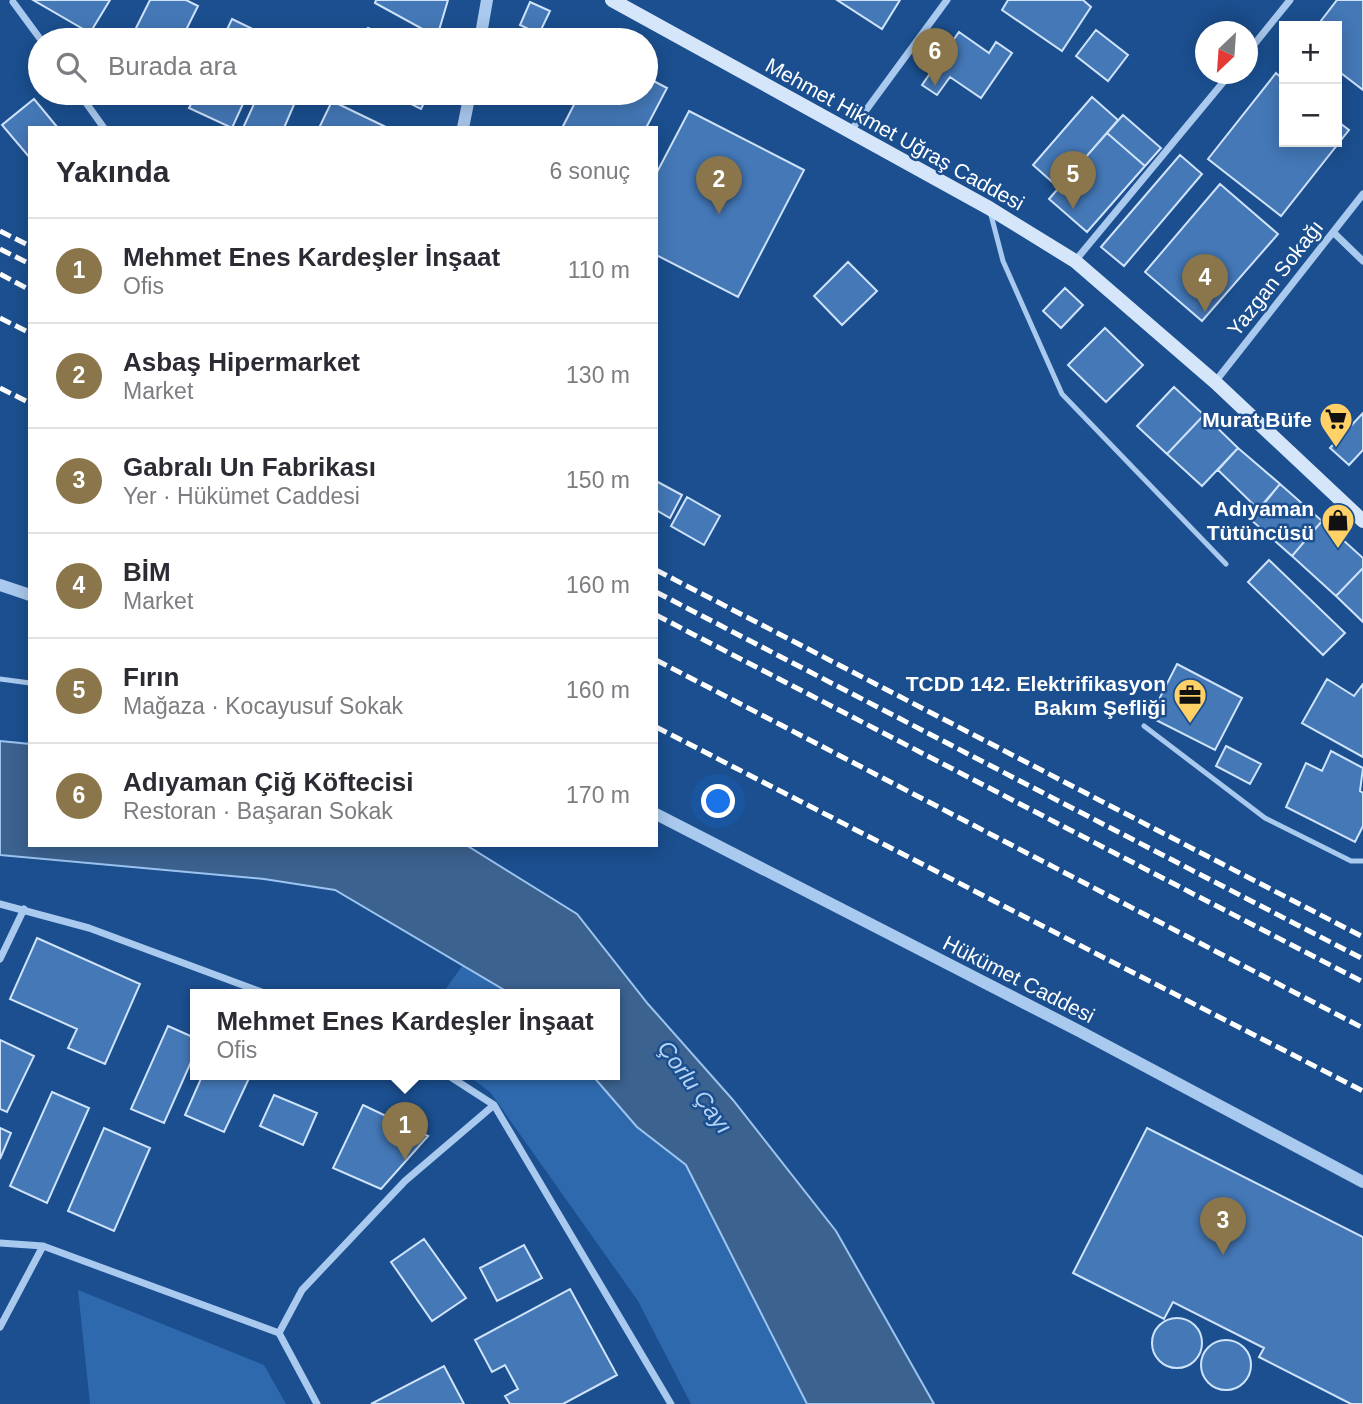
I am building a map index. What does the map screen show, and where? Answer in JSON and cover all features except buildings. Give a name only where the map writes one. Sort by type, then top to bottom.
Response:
[{"type":"main road","name":"Mehmet Hikmet Uğraş Caddesi","points":[[612,0],[989,208],[1075,261],[1215,382],[1363,521]]},
{"type":"street","points":[[482,28],[487,0]]},
{"type":"street","points":[[850,132],[947,0]]},
{"type":"street","points":[[1258,40],[1290,0]]},
{"type":"street","points":[[13,2],[32,28]]},
{"type":"street","points":[[1075,261],[1222,84]]},
{"type":"street","points":[[88,105],[103,126]]},
{"type":"street","points":[[463,126],[468,105]]},
{"type":"street","name":"Yazgan Sokağı","points":[[1215,382],[1363,194]]},
{"type":"street","points":[[1333,232],[1363,261]]},
{"type":"street","points":[[0,585],[28,594]]},
{"type":"street","name":"Hükümet Caddesi","points":[[658,815],[1081,1032],[1363,1182]]},
{"type":"street","points":[[0,904],[89,928],[254,989]]},
{"type":"street","points":[[0,960],[24,909]]},
{"type":"street","points":[[455,1080],[494,1105],[671,1404]]},
{"type":"street","points":[[279,1333],[302,1290],[405,1181],[494,1105]]},
{"type":"street","points":[[0,1243],[43,1246],[279,1333],[317,1404]]},
{"type":"street","points":[[0,1327],[43,1246]]},
{"type":"lane","points":[[989,208],[1003,261],[1062,394],[1226,564]]},
{"type":"lane","points":[[0,679],[28,683]]},
{"type":"lane","points":[[1144,726],[1265,818],[1351,861],[1363,861]]},
{"type":"shaded area","points":[[463,965],[503,989],[446,989]]},
{"type":"shaded area","points":[[474,1080],[596,1080],[637,1127],[686,1165],[807,1404],[691,1404],[638,1301],[490,1092]]},
{"type":"shaded area","points":[[78,1290],[264,1365],[286,1404],[90,1404]]},
{"type":"water","name":"Çorlu Çayı","points":[[0,741],[28,744],[28,847],[469,847],[577,914],[648,1004],[733,1100],[836,1231],[934,1404],[807,1404],[686,1165],[637,1127],[596,1080],[620,1080],[620,989],[503,989],[335,890],[264,879],[0,855]]},
{"type":"railway","points":[[0,231],[28,245]]},
{"type":"railway","points":[[0,249],[28,263]]},
{"type":"railway","points":[[0,274],[28,289]]},
{"type":"railway","points":[[0,318],[28,332]]},
{"type":"railway","points":[[0,388],[28,402]]},
{"type":"railway","points":[[658,571],[1363,937]]},
{"type":"railway","points":[[658,593],[1363,959]]},
{"type":"railway","points":[[658,616],[1363,982]]},
{"type":"railway","points":[[658,661],[1363,1028]]},
{"type":"railway","points":[[658,728],[1363,1091]]},
{"type":"place","name":"Adıyaman Çiğ Köftecisi","points":[[935,86]]},
{"type":"place","name":"Fırın","points":[[1073,209]]},
{"type":"place","name":"Asbaş Hipermarket","points":[[719,214]]},
{"type":"place","name":"BİM","points":[[1205,312]]},
{"type":"place","name":"Murat Büfe","points":[[1336,449]]},
{"type":"place","name":"Adıyaman Tütüncüsü","points":[[1338,550]]},
{"type":"place","name":"TCDD 142. Elektrifikasyon Bakım Şefliği","points":[[1190,725]]},
{"type":"place","name":"Mehmet Enes Kardeşler İnşaat","points":[[405,1160]]},
{"type":"place","name":"Gabralı Un Fabrikası","points":[[1223,1255]]}]
